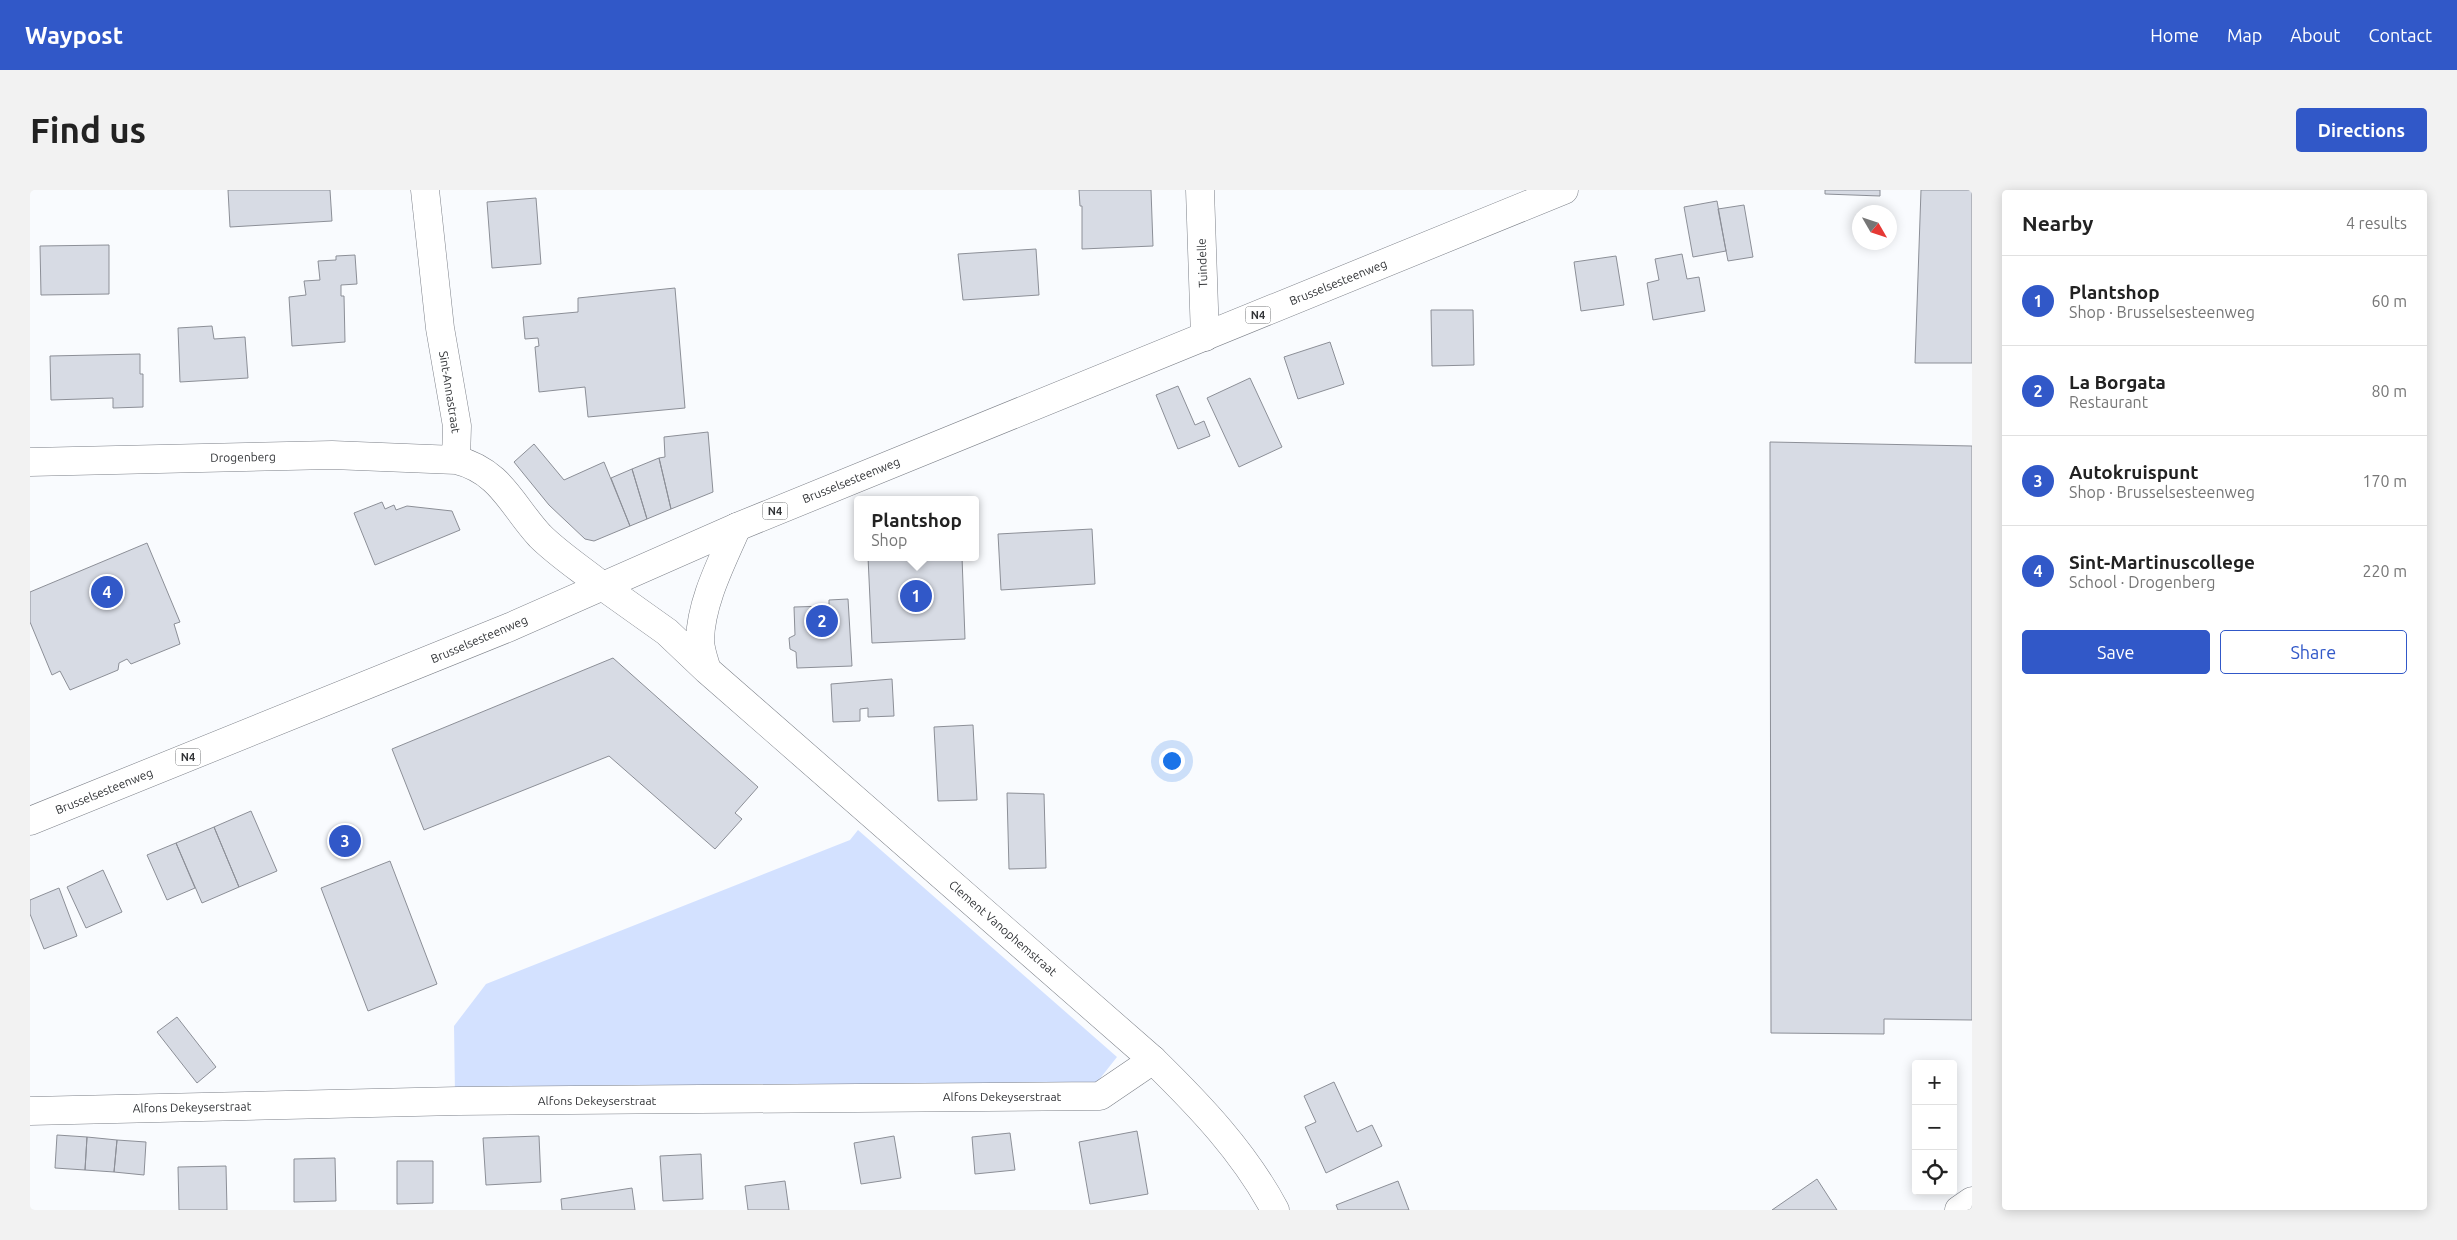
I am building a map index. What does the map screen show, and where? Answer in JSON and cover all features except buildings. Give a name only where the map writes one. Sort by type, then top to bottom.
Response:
[{"type":"street","name":"Sint-Annastraat","points":[[425,190],[440,328],[457,426],[456,460]]},
{"type":"street","name":"Tuindelle","points":[[1200,190],[1205,337]]},
{"type":"street","name":"Brusselsesteenweg","points":[[30,821],[501,631],[737,526],[1564,190]]},
{"type":"street","name":"Drogenberg","points":[[30,462],[332,455],[456,460]]},
{"type":"street","points":[[456,460],[468,463],[492,477],[540,536],[601,585]]},
{"type":"street","points":[[707,670],[700,641],[703,619],[708,598],[737,526]]},
{"type":"street","name":"Clement Vanophemstraat","points":[[601,585],[666,632],[1153,1060],[1200,1105],[1237,1150],[1257,1177],[1275,1210]]},
{"type":"street","name":"Alfons Dekeyserstraat","points":[[30,1110],[448,1101],[1100,1096],[1153,1060]]},
{"type":"street","points":[[1959,1210],[1972,1201]]},
{"type":"shaded area","points":[[858,830],[1117,1057],[1094,1086],[455,1095],[454,1026],[486,984],[850,840]]},
{"type":"place","name":"Sint-Martinuscollege","points":[[107,592]]},
{"type":"place","name":"Plantshop","points":[[916,596]]},
{"type":"place","name":"La Borgata","points":[[822,621]]},
{"type":"place","name":"Autokruispunt","points":[[345,841]]}]
